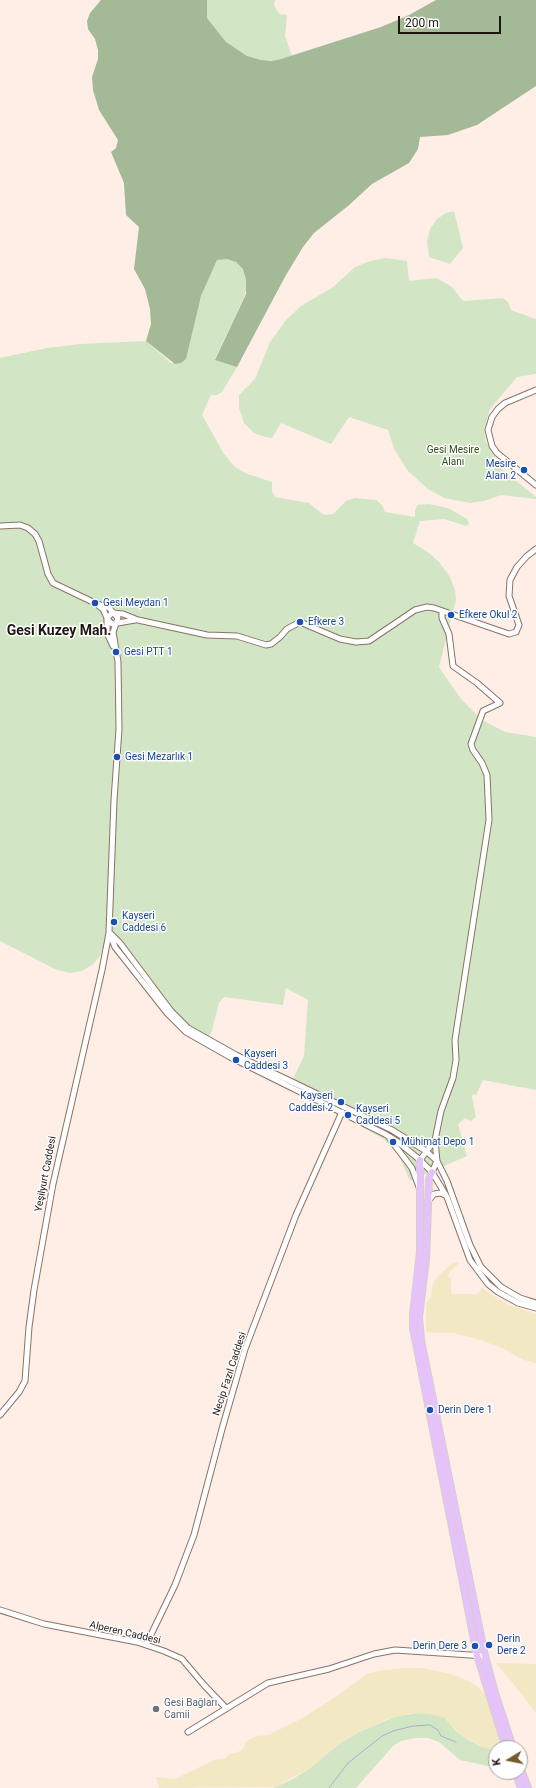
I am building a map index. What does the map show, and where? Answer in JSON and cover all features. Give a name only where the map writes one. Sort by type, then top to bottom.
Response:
[{"type":"main road","points":[[420,1160],[420,1252],[413,1328],[477,1655],[504,1740]]},
{"type":"main road","points":[[432,1172],[429,1179],[426,1260],[419,1317],[421,1340],[485,1656],[510,1740]]},
{"type":"street","points":[[536,390],[506,403],[498,409],[492,417],[488,430],[492,446],[497,453],[536,485]]},
{"type":"street","points":[[0,526],[20,525],[28,528],[35,534],[39,541],[48,574],[53,583],[109,608],[118,618],[115,624]]},
{"type":"street","points":[[116,652],[107,633],[107,618],[110,614],[114,613],[123,614],[138,620],[207,635],[237,636],[260,645],[271,644],[287,629],[300,622],[305,622],[340,639],[356,642],[369,641],[415,610],[427,608],[442,611],[505,634],[516,632],[519,625],[509,596],[510,580],[517,567],[536,549]]},
{"type":"street","points":[[95,603],[103,609],[110,623],[115,624],[138,620]]},
{"type":"street","points":[[432,1172],[436,1161],[435,1140],[441,1111],[453,1078],[456,1060],[455,1040],[489,820],[486,772],[471,744],[483,711],[500,703],[477,683],[453,666],[449,634],[442,618],[442,611]]},
{"type":"street","name":"Yeşilyurt Caddesi","points":[[0,1415],[19,1392],[25,1381],[31,1312],[53,1184],[102,970],[109,932],[114,800],[119,729],[119,680],[113,632],[115,624]]},
{"type":"street","points":[[109,932],[115,947],[167,1013],[186,1032],[230,1057],[385,1134],[398,1142],[420,1160],[432,1172],[447,1197],[464,1247],[477,1271],[488,1284],[508,1298],[536,1308]]},
{"type":"street","points":[[109,932],[120,943],[171,1010],[188,1028],[236,1055],[392,1130],[426,1151],[436,1161],[447,1181],[470,1245],[481,1267],[501,1287],[520,1298],[536,1303]]},
{"type":"street","name":"Necip Fazıl Caddesi","points":[[146,1645],[175,1585],[194,1535],[245,1349],[296,1215],[342,1112]]},
{"type":"street","points":[[385,1134],[393,1142],[412,1168],[418,1183],[421,1197]]},
{"type":"street","points":[[420,1160],[435,1140]]},
{"type":"street","points":[[428,1202],[434,1194],[441,1193],[447,1197]]},
{"type":"street","name":"Alperen Caddesi","points":[[0,1610],[44,1624],[146,1645],[164,1651],[182,1659],[226,1708]]},
{"type":"street","points":[[188,1732],[268,1683],[322,1671],[374,1654],[394,1650],[485,1656]]},
{"type":"green space","points":[[101,0],[207,0],[207,18],[226,42],[247,56],[271,61],[381,27],[409,15],[436,0],[536,0],[536,86],[477,125],[448,135],[420,137],[418,149],[409,163],[372,184],[348,206],[314,233],[303,247],[286,275],[237,367],[215,360],[246,294],[246,279],[243,269],[236,262],[227,259],[217,260],[201,296],[186,359],[181,363],[175,364],[146,341],[151,324],[150,309],[145,289],[134,269],[139,227],[126,215],[124,183],[111,152],[116,148],[118,140],[99,110],[93,90],[92,77],[98,59],[98,50],[95,39],[88,29],[87,21],[90,13]]},
{"type":"green space","points":[[207,0],[275,0],[274,5],[277,11],[280,14],[287,15],[285,36],[292,56],[266,61],[251,58],[238,52],[226,42],[207,18]]},
{"type":"green space","points":[[454,211],[463,248],[450,264],[429,257],[427,241],[430,229],[437,219],[446,213]]},
{"type":"green space","name":"Gesi Mesire Alanı","points":[[386,258],[407,261],[409,281],[437,278],[452,287],[463,301],[503,298],[508,302],[511,310],[536,319],[536,374],[517,377],[490,409],[484,430],[486,442],[495,457],[493,462],[536,497],[536,499],[501,495],[484,501],[470,503],[444,498],[428,489],[408,471],[394,449],[388,430],[349,417],[331,444],[281,423],[272,438],[265,437],[254,433],[244,423],[239,408],[239,395],[255,379],[270,342],[286,320],[301,306],[333,287],[355,267],[370,261]]},
{"type":"green space","points":[[217,260],[233,260],[241,266],[245,272],[247,286],[244,297],[215,359],[237,367],[222,392],[217,395],[211,395],[202,415],[224,454],[235,467],[245,473],[272,482],[272,491],[275,497],[309,503],[324,515],[333,514],[346,501],[355,498],[376,500],[382,505],[385,512],[415,517],[417,505],[429,504],[448,508],[467,519],[469,523],[467,526],[444,519],[420,521],[413,543],[429,553],[439,562],[450,577],[455,590],[456,600],[439,667],[461,699],[482,720],[505,732],[536,737],[536,1090],[483,1080],[476,1095],[473,1094],[472,1097],[476,1117],[471,1121],[465,1118],[458,1124],[467,1156],[410,1181],[399,1156],[385,1140],[351,1120],[288,1089],[304,1056],[308,1000],[286,988],[283,1005],[224,997],[219,1003],[212,1030],[205,1046],[192,1038],[158,1004],[105,941],[100,956],[93,964],[82,971],[70,973],[57,970],[0,941],[0,358],[47,348],[80,344],[146,341],[171,363],[181,363],[186,359],[196,312],[204,288]]},
{"type":"green space","points":[[416,1713],[433,1714],[444,1717],[457,1732],[468,1740],[488,1748],[488,1766],[460,1760],[439,1742],[428,1738],[416,1738],[401,1741],[393,1746],[356,1788],[273,1788],[293,1779],[310,1768],[339,1744],[359,1732],[395,1717]]},
{"type":"sand","points":[[454,1262],[459,1263],[449,1273],[448,1277],[451,1278],[451,1294],[477,1294],[481,1291],[481,1287],[509,1305],[536,1314],[536,1363],[524,1360],[502,1348],[478,1339],[453,1333],[426,1332],[426,1303],[431,1298],[433,1283],[438,1276]]},
{"type":"sand","points":[[496,1663],[536,1664],[536,1713],[512,1682]]},
{"type":"sand","points":[[422,1668],[451,1674],[469,1681],[488,1697],[498,1712],[507,1740],[488,1740],[488,1748],[482,1747],[462,1736],[444,1717],[411,1713],[388,1719],[359,1732],[339,1744],[310,1768],[275,1787],[159,1788],[156,1777],[175,1779],[214,1760],[225,1759],[229,1754],[238,1752],[244,1748],[246,1741],[257,1736],[268,1735],[301,1719],[334,1698],[367,1674],[377,1671]]},
{"type":"waterway","points":[[329,1788],[348,1763],[382,1736],[393,1731],[413,1726],[430,1725],[438,1730],[441,1736],[456,1742]]},
{"type":"place","name":"Mesire Alanı 2","points":[[524,470]]},
{"type":"place","name":"Gesi Meydan 1","points":[[95,603]]},
{"type":"place","name":"Efkere Okul 2","points":[[451,615]]},
{"type":"place","name":"Efkere 3","points":[[300,622]]},
{"type":"place","name":"Gesi PTT 1","points":[[116,652]]},
{"type":"place","name":"Gesi Mezarlık 1","points":[[117,757]]},
{"type":"place","name":"Kayseri Caddesi 6","points":[[114,922]]},
{"type":"place","name":"Kayseri Caddesi 3","points":[[236,1060]]},
{"type":"place","name":"Kayseri Caddesi 2","points":[[341,1102]]},
{"type":"place","name":"Kayseri Caddesi 5","points":[[348,1115]]},
{"type":"place","name":"Mühimat Depo 1","points":[[393,1142]]},
{"type":"place","name":"Derin Dere 1","points":[[430,1410]]},
{"type":"place","name":"Derin Dere 2","points":[[489,1645]]},
{"type":"place","name":"Derin Dere 3","points":[[475,1646]]},
{"type":"place","name":"Gesi Bağları Camii","points":[[156,1709]]},
{"type":"district","name":"Gesi Kuzey Mah.","points":[[59,631]]}]
